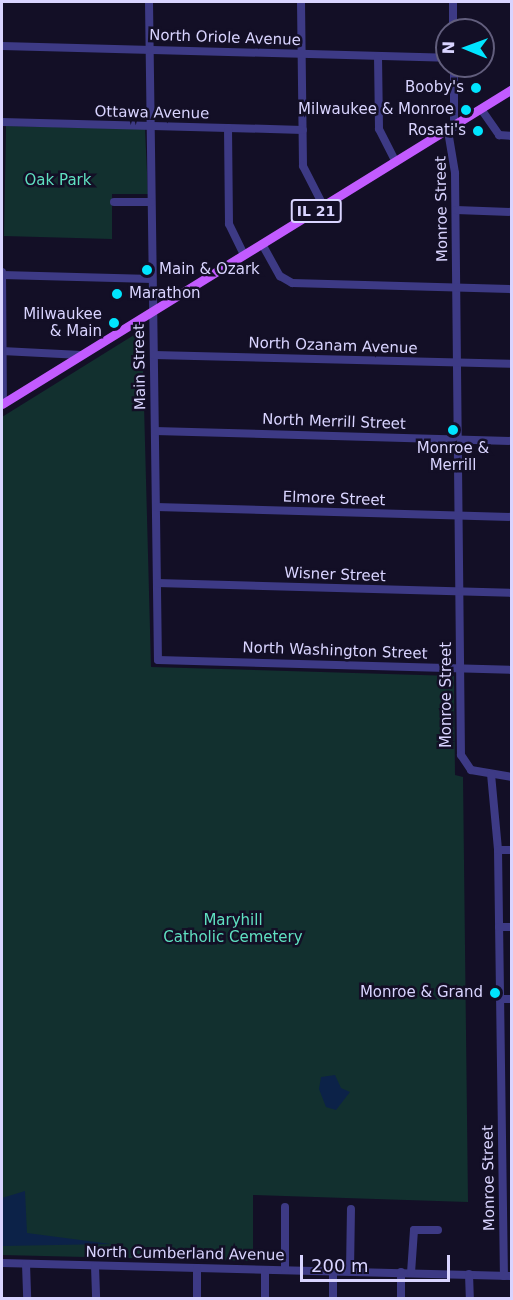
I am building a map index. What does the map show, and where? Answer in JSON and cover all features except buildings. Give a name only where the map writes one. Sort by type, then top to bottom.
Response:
[{"type":"main road","name":"IL 21","points":[[2,404],[451,129],[512,89]]},
{"type":"street","name":"Main Street","points":[[149,2],[158,660]]},
{"type":"street","points":[[301,2],[304,171],[324,207]]},
{"type":"street","points":[[453,2],[453,18]]},
{"type":"street","name":"North Oriole Avenue","points":[[2,46],[435,58]]},
{"type":"street","points":[[378,56],[379,129],[396,162]]},
{"type":"street","name":"Monroe Street","points":[[453,78],[451,129],[456,210],[462,761],[471,770],[491,774],[498,850],[502,1136],[507,1205],[508,1276]]},
{"type":"street","points":[[481,109],[499,135],[512,136]]},
{"type":"street","name":"Ottawa Avenue","points":[[2,122],[303,130]]},
{"type":"street","points":[[228,128],[228,219],[244,255]]},
{"type":"street","points":[[114,202],[152,202]]},
{"type":"street","points":[[456,210],[512,212]]},
{"type":"street","points":[[262,244],[280,276],[292,283],[512,289]]},
{"type":"street","points":[[2,270],[2,404]]},
{"type":"street","points":[[2,275],[152,279]]},
{"type":"street","points":[[2,351],[81,355]]},
{"type":"street","name":"North Ozanam Avenue","points":[[154,355],[512,364]]},
{"type":"street","name":"North Merrill Street","points":[[155,431],[512,441]]},
{"type":"street","name":"Elmore Street","points":[[156,507],[512,517]]},
{"type":"street","name":"Wisner Street","points":[[157,583],[512,593]]},
{"type":"street","name":"North Washington Street","points":[[158,660],[512,670]]},
{"type":"street","points":[[491,774],[512,777]]},
{"type":"street","points":[[498,850],[512,850]]},
{"type":"street","points":[[499,927],[512,927]]},
{"type":"street","points":[[500,999],[512,999]]},
{"type":"street","points":[[501,1067],[512,1067]]},
{"type":"street","points":[[502,1136],[512,1136]]},
{"type":"street","points":[[285,1207],[285,1270]]},
{"type":"street","points":[[350,1271],[351,1209]]},
{"type":"street","points":[[411,1273],[412,1233],[438,1230]]},
{"type":"street","name":"North Cumberland Avenue","points":[[2,1263],[508,1276]]},
{"type":"street","points":[[26,1264],[27,1299]]},
{"type":"street","points":[[95,1266],[96,1299]]},
{"type":"street","points":[[197,1268],[197,1299]]},
{"type":"street","points":[[265,1270],[266,1299]]},
{"type":"street","points":[[333,1271],[333,1299]]},
{"type":"street","points":[[401,1272],[401,1299]]},
{"type":"street","points":[[469,1274],[470,1299]]},
{"type":"green space","name":"Oak Park","points":[[6,126],[145,129],[148,194],[112,194],[112,239],[4,236]]},
{"type":"green space","name":"Maryhill Catholic Cemetery","points":[[142,330],[151,667],[454,676],[455,775],[463,777],[468,1202],[253,1195],[253,1261],[2,1255],[2,417]]},
{"type":"water","points":[[335,1075],[341,1088],[350,1092],[336,1110],[326,1107],[319,1089],[321,1077]]},
{"type":"water","points":[[25,1191],[27,1233],[111,1244],[2,1246],[2,1198]]},
{"type":"place","name":"Booby's","points":[[476,88]]},
{"type":"place","name":"Milwaukee & Monroe","points":[[466,110]]},
{"type":"place","name":"Rosati's","points":[[478,131]]},
{"type":"place","name":"Main & Ozark","points":[[147,270]]},
{"type":"place","name":"Marathon","points":[[117,294]]},
{"type":"place","name":"Milwaukee & Main","points":[[114,323]]},
{"type":"place","name":"Monroe & Merrill","points":[[453,430]]},
{"type":"place","name":"Monroe & Grand","points":[[495,993]]}]
